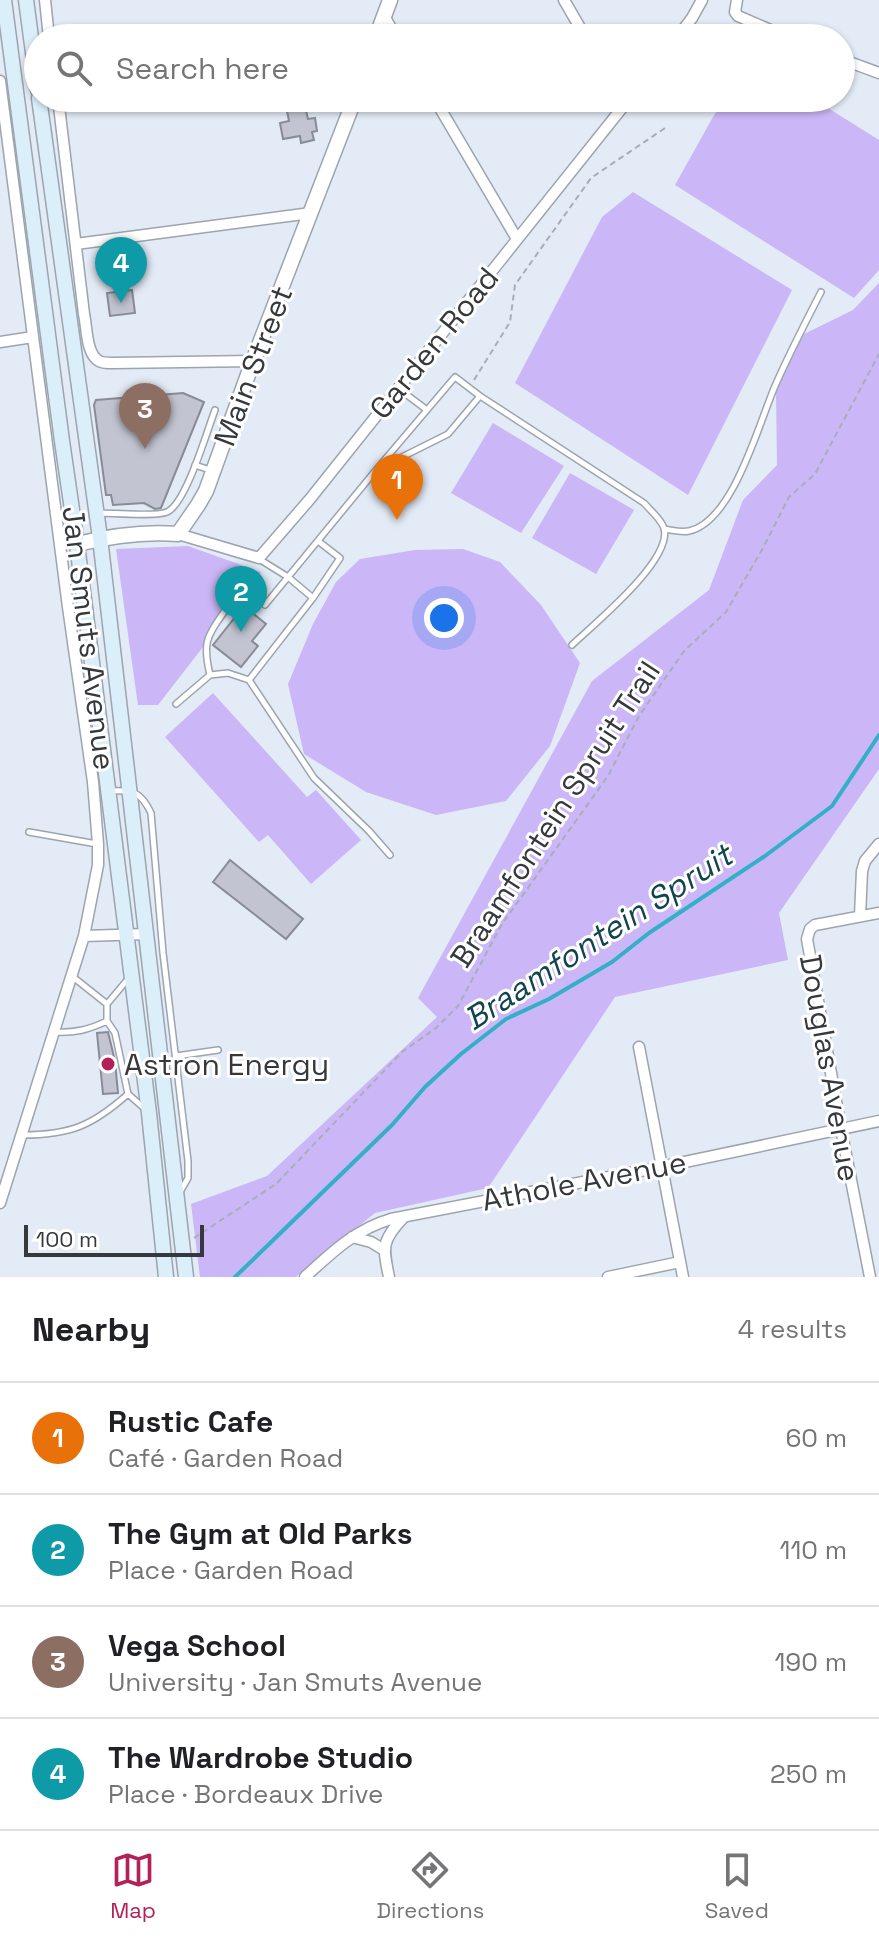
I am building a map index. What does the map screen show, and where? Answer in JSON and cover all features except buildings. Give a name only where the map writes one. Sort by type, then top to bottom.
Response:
[{"type":"main road","name":"Jan Smuts Avenue","points":[[4,0],[77,544],[149,1113],[166,1277]]},
{"type":"main road","points":[[26,0],[29,24]]},
{"type":"main road","name":"Jan Smuts Avenue","points":[[41,112],[100,538],[186,1277]]},
{"type":"street","points":[[45,0],[48,24]]},
{"type":"street","points":[[381,24],[390,0]]},
{"type":"street","points":[[564,0],[578,24]]},
{"type":"street","points":[[688,24],[702,0]]},
{"type":"street","points":[[737,0],[735,12],[738,16],[757,24]]},
{"type":"street","points":[[384,16],[389,24]]},
{"type":"street","points":[[855,64],[879,73]]},
{"type":"street","name":"Jan Smuts Avenue","points":[[0,81],[93,782],[98,844],[98,865],[84,936],[0,1203]]},
{"type":"street","points":[[59,112],[90,350],[97,361],[253,361]]},
{"type":"street","name":"Main Street","points":[[178,534],[198,505],[213,471],[350,112]]},
{"type":"street","points":[[442,112],[517,239]]},
{"type":"street","name":"Garden Road","points":[[259,558],[310,499],[616,112]]},
{"type":"street","points":[[76,244],[311,213]]},
{"type":"street","points":[[0,342],[33,337]]},
{"type":"street","points":[[77,544],[100,538],[178,534],[259,558]]},
{"type":"street","points":[[860,916],[862,871],[865,861],[879,844]]},
{"type":"street","name":"Douglas Avenue","points":[[870,1277],[807,939],[815,925],[879,913]]},
{"type":"street","points":[[84,936],[147,934]]},
{"type":"street","points":[[639,1047],[683,1277]]},
{"type":"street","name":"Athole Avenue","points":[[305,1277],[352,1237],[380,1222],[879,1121]]},
{"type":"street","points":[[389,1277],[384,1250],[389,1234],[404,1216]]},
{"type":"street","points":[[352,1237],[371,1242],[384,1250]]},
{"type":"street","points":[[608,1277],[680,1262]]},
{"type":"lane","points":[[664,529],[688,531],[699,527],[726,501],[756,440],[796,339],[821,292]]},
{"type":"lane","points":[[265,605],[455,377],[644,503],[664,529],[663,543],[654,563],[572,645]]},
{"type":"lane","points":[[398,388],[427,410]]},
{"type":"lane","points":[[376,470],[448,434],[480,396]]},
{"type":"lane","points":[[96,514],[167,512],[179,501],[215,410]]},
{"type":"lane","points":[[195,465],[213,471]]},
{"type":"lane","points":[[249,680],[340,558],[318,541]]},
{"type":"lane","points":[[259,558],[313,598]]},
{"type":"lane","points":[[210,675],[206,655],[207,637],[226,609]]},
{"type":"lane","points":[[176,704],[210,675],[228,673],[249,680],[314,778],[390,855]]},
{"type":"lane","points":[[108,791],[130,790],[144,799],[151,813],[163,953],[188,1161],[188,1178],[177,1195]]},
{"type":"lane","points":[[29,832],[98,844]]},
{"type":"lane","points":[[131,975],[107,1004],[107,1021],[115,1033],[128,1094],[149,1113]]},
{"type":"lane","points":[[72,976],[107,1004]]},
{"type":"lane","points":[[55,1032],[86,1031],[107,1021]]},
{"type":"lane","points":[[176,1056],[218,1050]]},
{"type":"lane","points":[[22,1135],[59,1133],[82,1127],[128,1094]]},
{"type":"path","points":[[470,388],[510,322],[515,285],[591,178],[668,126]]},
{"type":"path","name":"Braamfontein Spruit Trail","points":[[183,1245],[276,1184],[402,1052],[436,1028],[458,1006],[502,924],[608,776],[639,716],[684,651],[726,612],[789,497],[815,474],[879,354]]},
{"type":"shaded area","points":[[716,112],[834,112],[879,140],[879,270],[854,298],[675,185]]},
{"type":"shaded area","points":[[633,192],[792,290],[688,495],[515,383],[602,217]]},
{"type":"shaded area","points":[[879,283],[879,769],[779,913],[788,960],[615,997],[488,1188],[375,1213],[296,1277],[200,1277],[191,1204],[267,1176],[437,1017],[418,998],[592,681],[709,590],[743,500],[777,465],[776,391],[800,336],[853,310]]},
{"type":"shaded area","points":[[493,423],[564,466],[521,533],[451,493]]},
{"type":"shaded area","points":[[570,473],[634,510],[596,574],[532,538]]},
{"type":"shaded area","points":[[188,546],[261,572],[158,705],[138,705],[116,549]]},
{"type":"shaded area","points":[[463,549],[500,562],[541,605],[580,663],[550,746],[506,801],[436,815],[366,792],[304,754],[288,684],[313,624],[336,582],[360,559],[415,550]]},
{"type":"shaded area","points":[[213,693],[307,797],[316,790],[361,840],[311,884],[268,835],[259,842],[165,737]]},
{"type":"waterway","name":"Braamfontein Spruit","points":[[235,1277],[461,1054],[506,1019],[549,999],[612,962],[832,806],[879,735]]},
{"type":"place","name":"The Wardrobe Studio","points":[[121,303]]},
{"type":"place","name":"Vega School","points":[[145,449]]},
{"type":"place","name":"Rustic Cafe","points":[[397,520]]},
{"type":"place","name":"The Gym at Old Parks","points":[[241,632]]},
{"type":"place","name":"Astron Energy","points":[[108,1064]]}]
